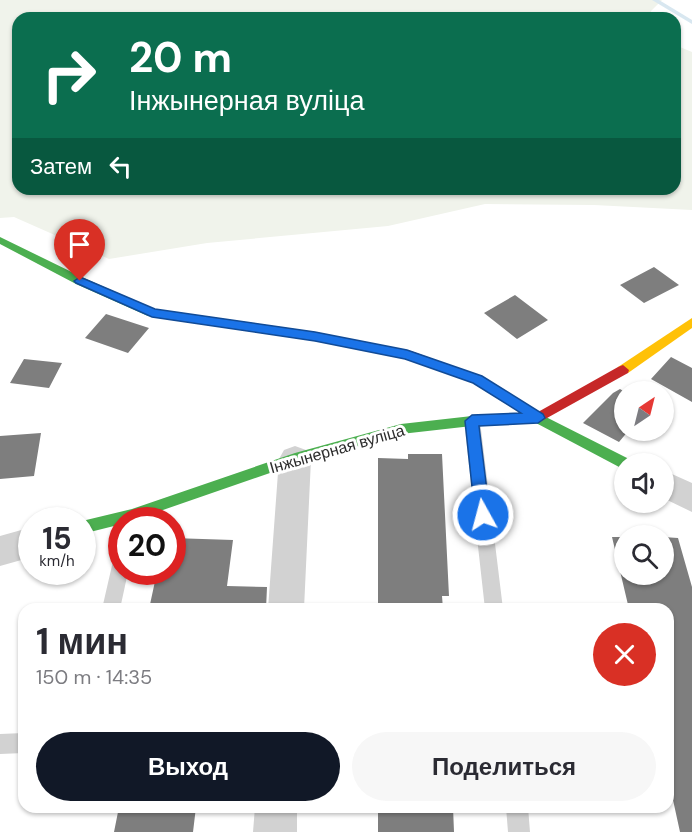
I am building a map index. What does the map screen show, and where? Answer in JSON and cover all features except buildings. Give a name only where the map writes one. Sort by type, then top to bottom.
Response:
[{"type":"street","points":[[0,240],[80,281],[152,313],[315,336],[407,354],[478,380],[538,418],[614,458]]},
{"type":"street","points":[[538,418],[630,366],[692,322]]},
{"type":"street","name":"Інжынерная вуліца","points":[[161,507],[294,459],[401,429],[472,421],[538,418]]},
{"type":"street","points":[[286,603],[294,459]]},
{"type":"street","points":[[674,489],[692,498]]},
{"type":"street","points":[[0,551],[18,546]]},
{"type":"street","points":[[274,832],[276,813]]},
{"type":"lane","points":[[472,421],[493,603]]},
{"type":"lane","points":[[112,603],[116,585]]},
{"type":"lane","points":[[0,744],[18,743]]},
{"type":"lane","points":[[517,813],[519,832]]},
{"type":"shaded area","points":[[0,0],[662,0],[651,12],[12,12],[12,195],[681,195],[681,47],[692,52],[692,210],[594,205],[485,204],[388,226],[207,243],[109,259],[14,217],[0,218]]},
{"type":"waterway","points":[[655,0],[675,12]]},
{"type":"waterway","points":[[681,15],[692,22]]},
{"type":"traffic: fast","points":[[0,240],[80,281],[152,313],[315,336],[389,351]]},
{"type":"traffic: fast","points":[[96,524],[132,515],[295,459],[401,429],[472,421],[538,418],[614,458]]},
{"type":"traffic: slow","points":[[623,370],[692,322]]},
{"type":"traffic: jam","points":[[389,351],[407,354],[478,380],[538,418],[623,370]]},
{"type":"route","points":[[80,281],[152,313],[315,336],[407,354],[478,380],[538,418],[472,421],[483,515]]}]
